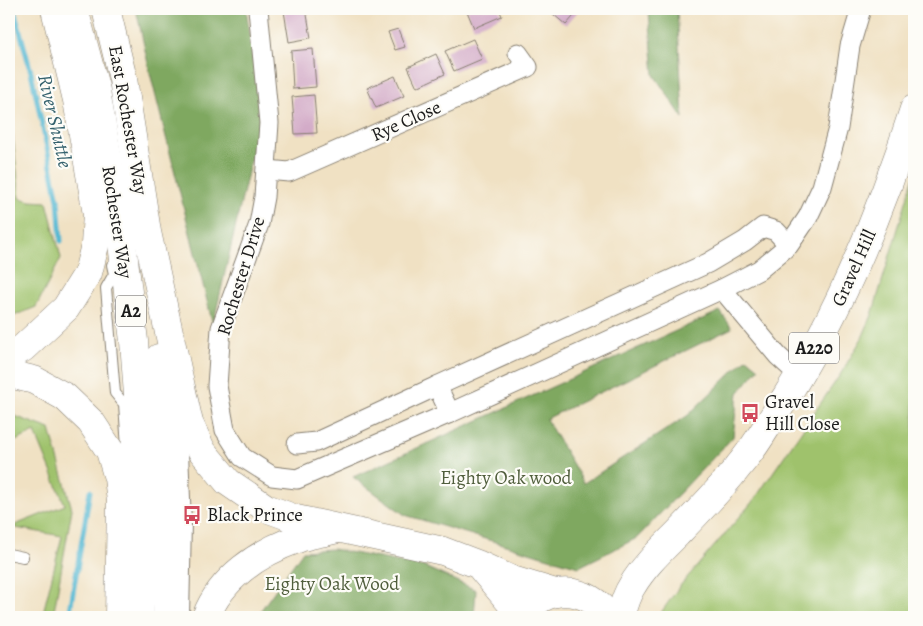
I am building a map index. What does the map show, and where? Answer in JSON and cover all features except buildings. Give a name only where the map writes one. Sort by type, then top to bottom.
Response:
[{"type":"main road","points":[[9,356],[23,348],[66,308],[88,273],[95,245],[96,214],[77,100],[55,9]]},
{"type":"main road","name":"Rochester Way","points":[[74,9],[96,91],[121,235],[134,341],[141,436],[143,562],[139,617]]},
{"type":"main road","name":"East Rochester Way","points":[[106,9],[123,79],[147,232]]},
{"type":"main road","name":"Gravel Hill","points":[[620,617],[626,597],[633,585],[657,554],[753,448],[800,376],[834,312],[874,223],[914,109]]},
{"type":"main road","points":[[147,232],[190,423],[202,451],[228,482],[266,508],[296,519],[443,551],[512,580],[556,593]]},
{"type":"main road","name":"Rochester Way","points":[[147,232],[166,426],[169,536],[167,617]]},
{"type":"main road","points":[[9,374],[34,380],[65,397],[91,422],[110,451],[118,478],[121,501],[119,617]]},
{"type":"main road","points":[[206,617],[209,608],[221,590],[234,575],[261,555],[298,538],[341,529]]},
{"type":"main road","name":"Gravel Hill","points":[[586,596],[613,585],[657,554]]},
{"type":"main road","points":[[477,564],[510,602],[517,617]]},
{"type":"main road","points":[[524,617],[534,604],[544,597],[566,592],[586,596],[597,604],[608,617]]},
{"type":"street","name":"Rochester Drive","points":[[258,9],[269,123],[267,170],[259,224],[221,328],[217,386],[225,430],[242,457],[272,476],[297,479],[450,413]]},
{"type":"street","points":[[438,386],[450,413],[722,289],[759,270],[789,245],[808,216],[822,186],[838,128],[850,46],[861,9]]},
{"type":"street","name":"Rye Close","points":[[267,170],[290,172],[528,67],[518,52]]},
{"type":"street","points":[[297,444],[316,442],[708,263],[745,241],[763,227],[776,232],[789,245]]},
{"type":"street","points":[[722,289],[778,356],[800,376]]},
{"type":"lane","points":[[60,9],[94,154],[106,228]]},
{"type":"lane","points":[[111,255],[114,274],[106,288],[115,393],[124,404],[129,473]]},
{"type":"lane","points":[[179,378],[186,522],[184,617]]},
{"type":"lane","points":[[132,509],[143,562]]},
{"type":"lane","points":[[9,554],[23,557]]},
{"type":"green space","points":[[136,9],[246,9],[262,111],[213,325],[150,73]]},
{"type":"green space","points":[[647,9],[677,9],[683,118],[654,75],[649,12]]},
{"type":"green space","points":[[9,101],[20,198],[30,201],[47,202],[61,258],[36,307],[9,318]]},
{"type":"green space","points":[[914,175],[914,617],[658,617],[679,587],[754,500],[840,375],[862,338],[872,315]]},
{"type":"green space","name":"Eighty Oak wood","points":[[720,311],[732,328],[546,419],[584,483],[687,416],[747,358],[759,368],[738,393],[733,437],[637,538],[579,567],[405,515],[353,477]]},
{"type":"green space","points":[[9,414],[50,429],[72,509],[53,617],[42,617],[62,536],[10,527],[65,505],[35,432],[9,444]]},
{"type":"green space","name":"Eighty Oak Wood","points":[[333,549],[425,567],[476,590],[474,617],[256,617],[303,551]]},
{"type":"waterway","name":"River Shuttle","points":[[14,9],[31,72],[58,200],[61,241]]},
{"type":"waterway","name":"River Shuttle","points":[[69,617],[90,491]]},
{"type":"place","name":"Gravel Hill Close","points":[[750,413]]},
{"type":"place","name":"Black Prince","points":[[192,515]]}]
